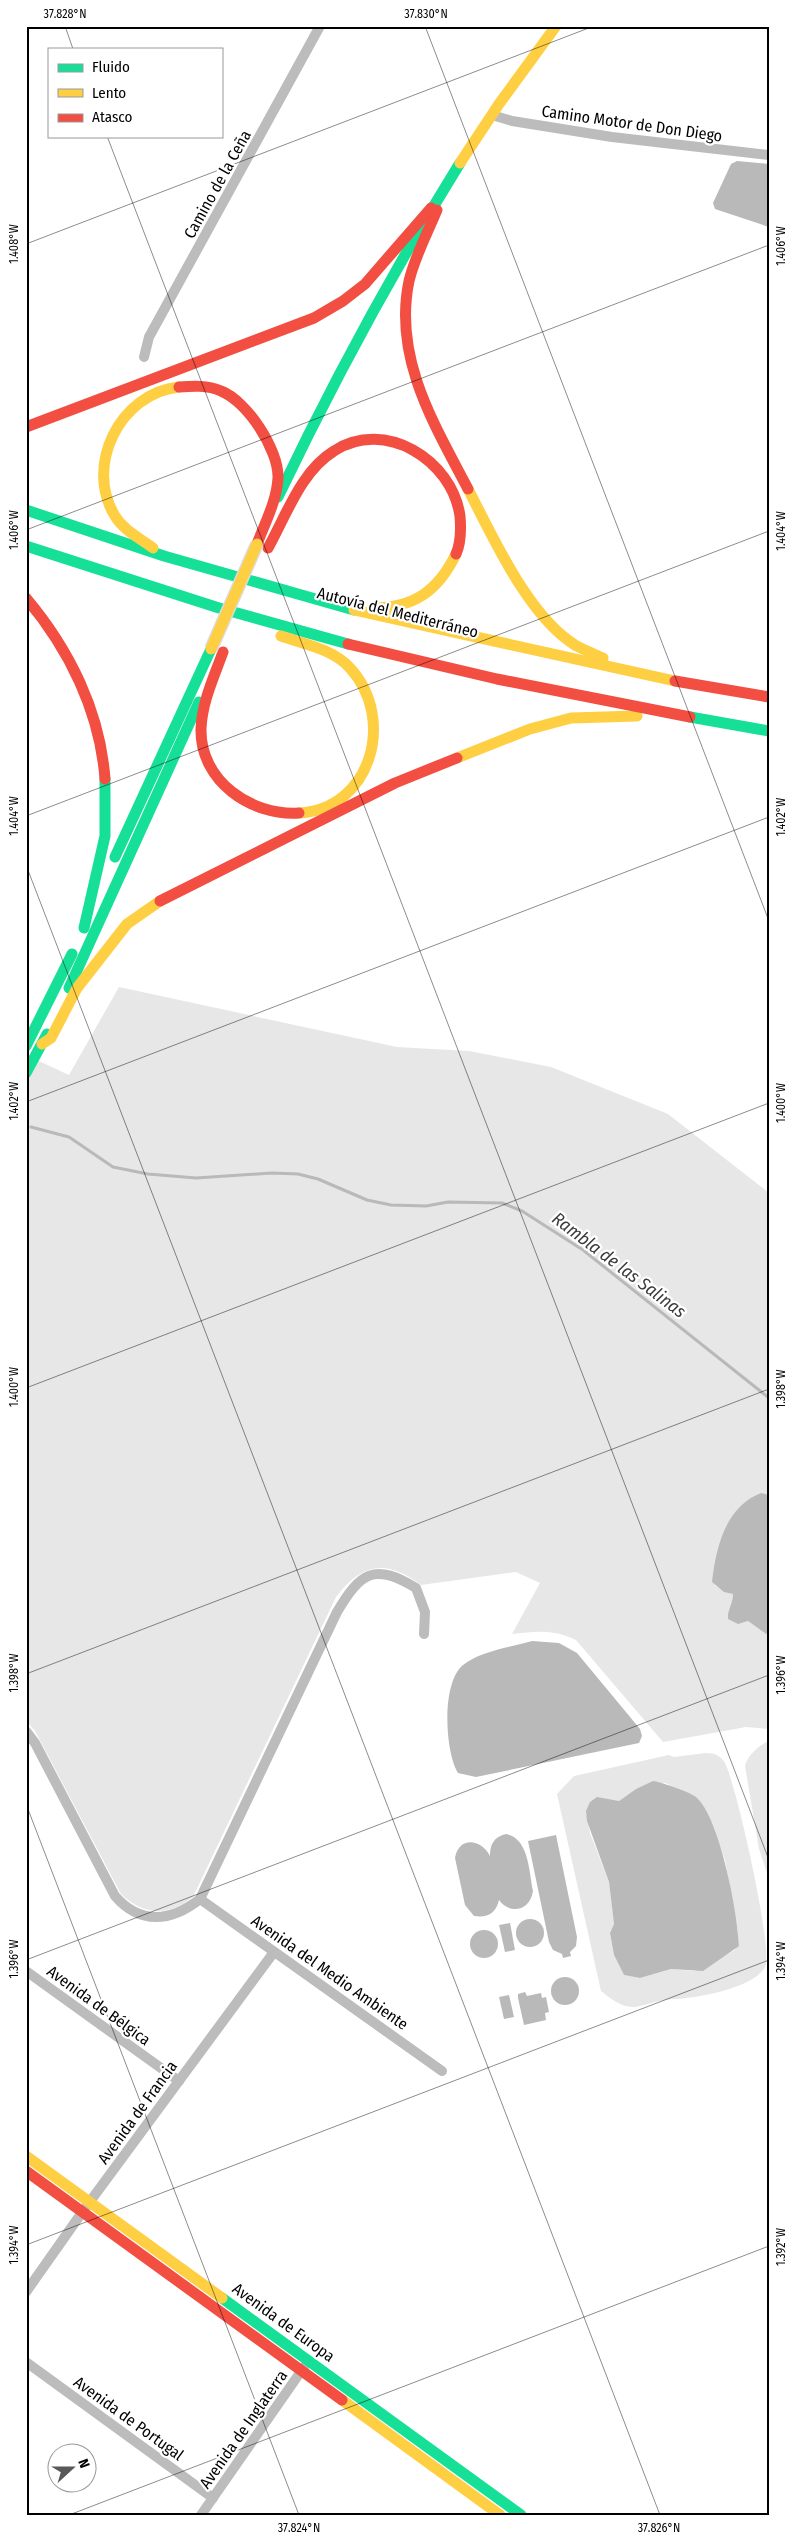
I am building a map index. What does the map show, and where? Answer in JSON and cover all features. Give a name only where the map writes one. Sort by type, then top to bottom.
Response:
[{"type":"main road","points":[[26,1073],[42,1044],[262,546],[355,358],[435,208],[492,115],[556,26]]},
{"type":"main road","points":[[26,427],[314,318],[343,301],[364,284],[435,208]]},
{"type":"main road","points":[[435,208],[414,262],[406,292],[405,325],[410,363],[426,410],[507,564],[530,600],[556,629],[575,645],[625,670]]},
{"type":"main road","points":[[164,556],[120,524],[109,505],[102,472],[104,453],[115,430],[130,410],[153,393],[180,386],[204,386],[228,394],[247,411],[260,430],[278,475],[262,546]]},
{"type":"main road","points":[[262,546],[310,472],[332,452],[350,443],[374,439],[401,442],[421,451],[438,466],[454,488],[462,515],[457,555],[442,581],[417,600],[402,606],[372,608],[318,600]]},
{"type":"main road","points":[[26,510],[164,556],[362,612],[625,670],[769,697]]},
{"type":"main road","name":"Autovía del Mediterráneo","points":[[26,519],[260,594],[400,631],[571,670],[769,706]]},
{"type":"main road","points":[[26,546],[206,604],[336,640],[570,696],[674,716],[769,731]]},
{"type":"main road","points":[[26,553],[247,624],[328,653],[349,666],[365,688],[374,710],[376,740],[364,773],[346,794],[324,808],[292,814],[261,810],[234,796],[212,770],[202,744],[202,714],[217,650]]},
{"type":"main road","points":[[26,598],[43,615],[76,671],[97,732],[106,792],[105,836],[84,928]]},
{"type":"main road","points":[[26,1046],[84,928],[134,813],[217,650]]},
{"type":"main road","points":[[42,1044],[51,1038],[77,988],[127,924],[159,902],[395,783],[530,729],[571,718],[674,716]]},
{"type":"main road","name":"Avenida de Europa","points":[[26,2156],[86,2207],[302,2370],[500,2515]]},
{"type":"main road","name":"Avenida de Europa","points":[[26,2171],[86,2207],[310,2360],[521,2515]]},
{"type":"street","name":"Camino de la Ceña","points":[[144,356],[149,337],[320,26]]},
{"type":"street","name":"Camino Motor de Don Diego","points":[[492,115],[512,121],[610,137],[769,155]]},
{"type":"street","points":[[26,1732],[40,1751],[108,1884],[121,1902],[134,1913],[159,1917],[186,1910],[200,1899],[337,1612],[352,1586],[360,1579],[371,1575],[390,1575],[416,1588],[425,1612],[424,1634]]},
{"type":"street","name":"Avenida del Medio Ambiente","points":[[200,1899],[442,2071]]},
{"type":"street","name":"Avenida de Francia","points":[[26,2292],[86,2207],[274,1952]]},
{"type":"street","name":"Avenida de Bélgica","points":[[26,1972],[179,2081]]},
{"type":"street","name":"Avenida de Inglaterra","points":[[201,2515],[310,2360]]},
{"type":"street","name":"Avenida de Portugal","points":[[26,2362],[213,2498]]},
{"type":"shaded area","points":[[737,161],[769,164],[769,227],[715,209],[713,203],[731,164]]},
{"type":"shaded area","points":[[119,987],[397,1047],[469,1051],[551,1067],[668,1114],[769,1193],[769,1564],[714,1585],[733,1594],[728,1619],[748,1621],[766,1634],[769,1633],[769,1729],[746,1727],[663,1742],[576,1640],[553,1632],[512,1634],[540,1583],[516,1572],[421,1585],[397,1571],[386,1568],[365,1571],[355,1577],[336,1597],[193,1897],[174,1908],[156,1911],[138,1906],[121,1894],[35,1731],[26,1721],[26,1055],[69,1075]]},
{"type":"shaded area","points":[[761,1493],[769,1495],[769,1633],[766,1634],[748,1621],[738,1624],[728,1619],[733,1594],[724,1592],[712,1582],[716,1556],[724,1530],[739,1508],[749,1499]]},
{"type":"shaded area","points":[[532,1641],[559,1643],[577,1653],[640,1729],[642,1736],[639,1743],[476,1777],[458,1773],[450,1750],[447,1718],[451,1687],[456,1674],[463,1665],[478,1656]]},
{"type":"shaded area","points":[[769,1741],[769,1879],[759,1849],[745,1766],[748,1758],[754,1751]]},
{"type":"shaded area","points":[[709,1753],[722,1758],[725,1763],[745,1833],[759,1901],[764,1931],[765,1967],[749,1981],[724,1991],[630,2007],[622,2005],[601,1991],[557,1794],[574,1776],[669,1755],[674,1757]],"holes":[[[665,1783],[688,1793],[702,1805],[707,1814],[725,1860],[738,1931],[735,1950],[694,1971],[671,1969],[640,1978],[624,1975],[614,1955],[610,1933],[614,1924],[609,1882],[590,1833],[586,1811],[612,1800],[619,1801],[636,1789]]]},
{"type":"shaded area","points":[[653,1781],[675,1787],[693,1795],[705,1808],[713,1825],[726,1867],[735,1912],[739,1946],[703,1971],[671,1969],[640,1978],[624,1975],[614,1955],[610,1933],[614,1924],[609,1882],[587,1821],[586,1811],[590,1802],[597,1797],[619,1801],[636,1789]]},
{"type":"shaded area","points":[[506,1834],[514,1837],[524,1849],[533,1891],[531,1898],[524,1907],[519,1909],[509,1908],[499,1900],[491,1914],[474,1916],[465,1905],[455,1858],[457,1851],[465,1843],[471,1842],[481,1846],[490,1856],[494,1842],[498,1837]]},
{"type":"shaded area","points":[[556,1835],[577,1937],[576,1946],[570,1952],[571,1956],[563,1958],[562,1954],[553,1950],[549,1942],[528,1841]]},
{"type":"shaded area","points":[[530,1919],[540,1923],[544,1933],[540,1943],[530,1947],[520,1943],[516,1933],[520,1923]]},
{"type":"shaded area","points":[[510,1923],[515,1950],[505,1952],[499,1925]]},
{"type":"shaded area","points":[[484,1930],[494,1934],[498,1944],[494,1954],[484,1958],[474,1954],[470,1944],[474,1934]]},
{"type":"shaded area","points":[[565,1977],[575,1981],[579,1991],[575,2001],[565,2005],[555,2001],[551,1991],[555,1981]]},
{"type":"shaded area","points":[[525,1992],[527,1996],[541,1993],[542,1998],[546,1997],[549,2012],[545,2013],[546,2020],[524,2025],[518,1994]]},
{"type":"shaded area","points":[[509,1995],[514,2017],[504,2019],[499,1997]]},
{"type":"waterway","name":"Rambla de las Salinas","points":[[31,1127],[69,1137],[113,1167],[148,1174],[196,1178],[272,1173],[298,1174],[318,1179],[367,1200],[391,1205],[426,1206],[448,1202],[502,1203],[522,1211],[583,1250],[769,1398]]},
{"type":"traffic: fast","points":[[278,497],[364,327],[460,163]]},
{"type":"traffic: fast","points":[[26,510],[164,556],[354,610]]},
{"type":"traffic: fast","points":[[26,546],[219,608],[348,644]]},
{"type":"traffic: fast","points":[[115,857],[211,649]]},
{"type":"traffic: fast","points":[[69,988],[199,702]]},
{"type":"traffic: fast","points":[[690,717],[769,731]]},
{"type":"traffic: fast","points":[[84,928],[105,836],[105,779]]},
{"type":"traffic: fast","points":[[26,1046],[72,954]]},
{"type":"traffic: fast","points":[[26,1073],[47,1034]]},
{"type":"traffic: fast","points":[[222,2298],[521,2515]]},
{"type":"traffic: slow","points":[[460,163],[499,104],[556,26]]},
{"type":"traffic: slow","points":[[153,548],[128,530],[115,516],[106,496],[104,476],[106,455],[113,435],[125,417],[140,403],[158,392],[179,387]]},
{"type":"traffic: slow","points":[[468,489],[500,552],[527,596],[542,615],[558,632],[575,645],[603,658]]},
{"type":"traffic: slow","points":[[211,649],[257,544]]},
{"type":"traffic: slow","points":[[372,608],[400,605],[423,595],[441,578],[456,554]]},
{"type":"traffic: slow","points":[[354,610],[675,681]]},
{"type":"traffic: slow","points":[[281,636],[318,648],[343,661],[364,688],[372,711],[373,735],[369,758],[359,779],[344,796],[324,808],[299,813]]},
{"type":"traffic: slow","points":[[457,758],[530,729],[571,718],[637,716]]},
{"type":"traffic: slow","points":[[42,1044],[51,1038],[77,988],[127,924],[160,901]]},
{"type":"traffic: slow","points":[[26,2156],[222,2298]]},
{"type":"traffic: slow","points":[[342,2400],[500,2515]]},
{"type":"traffic: jam","points":[[26,427],[314,318],[343,301],[365,284],[431,208]]},
{"type":"traffic: jam","points":[[437,210],[418,254],[409,281],[406,309],[407,337],[412,364],[430,415],[468,489]]},
{"type":"traffic: jam","points":[[179,387],[205,387],[231,396],[251,416],[267,441],[277,467],[278,478],[273,503],[257,544]]},
{"type":"traffic: jam","points":[[268,548],[295,495],[312,470],[334,451],[354,442],[374,439],[394,442],[413,450],[430,462],[444,478],[454,496],[460,516],[459,545],[456,554]]},
{"type":"traffic: jam","points":[[26,598],[56,638],[80,682],[97,729],[105,779]]},
{"type":"traffic: jam","points":[[348,644],[497,679],[690,717]]},
{"type":"traffic: jam","points":[[223,652],[209,690],[202,719],[203,748],[209,764],[219,779],[232,792],[247,801],[263,808],[299,813]]},
{"type":"traffic: jam","points":[[675,681],[769,697]]},
{"type":"traffic: jam","points":[[160,901],[395,783],[457,758]]},
{"type":"traffic: jam","points":[[26,2171],[342,2400]]}]
